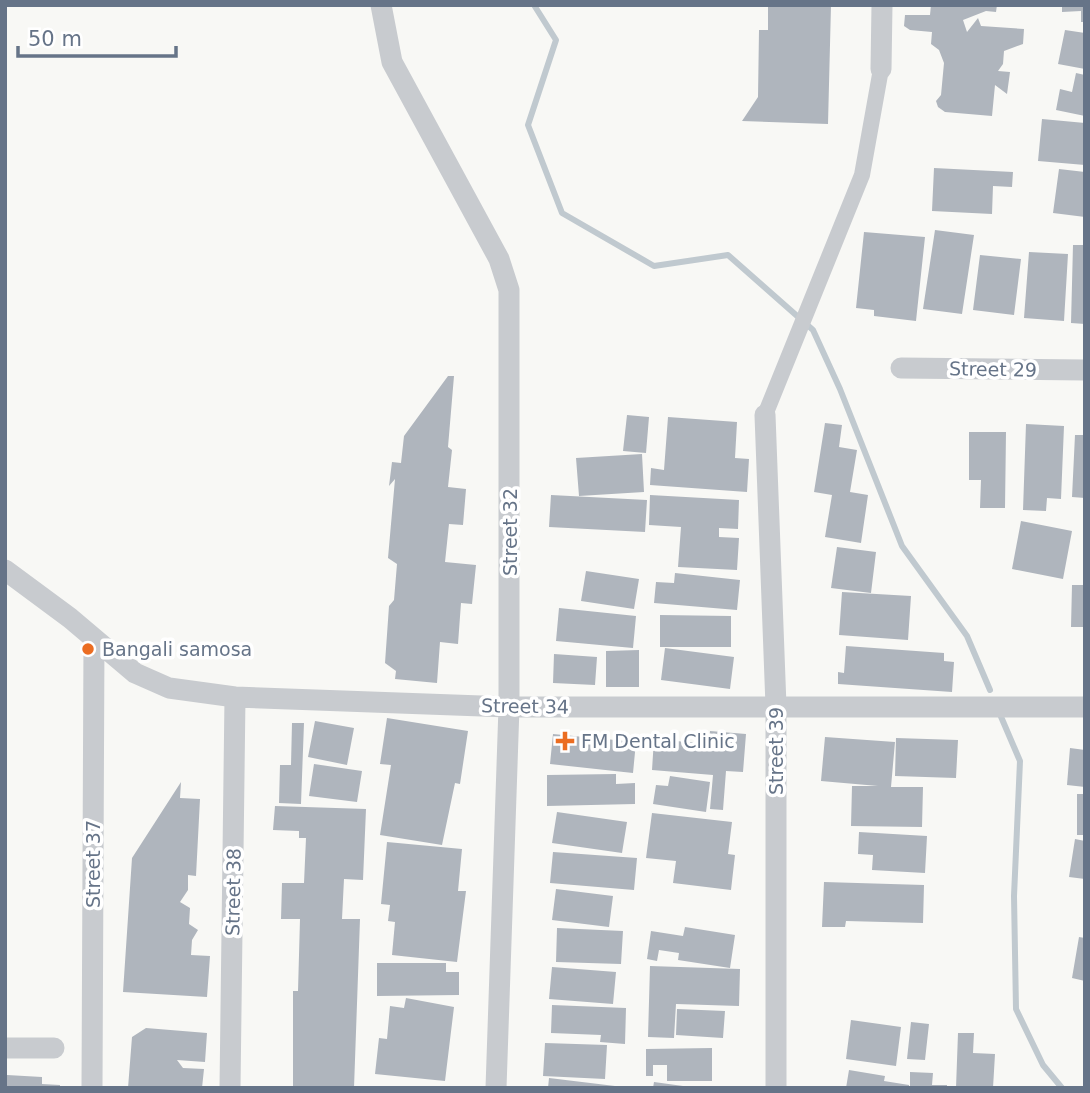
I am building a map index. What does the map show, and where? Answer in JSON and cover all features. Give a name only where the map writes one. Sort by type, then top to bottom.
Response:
[{"type":"street","name":"Street 32","points":[[381,5],[392,62],[499,259],[509,290],[509,707],[496,1088]]},
{"type":"street","points":[[765,415],[862,174],[881,69],[882,5]]},
{"type":"street","name":"Street 29","points":[[901,368],[1085,370]]},
{"type":"street","name":"Street 39","points":[[765,415],[776,706],[776,1088]]},
{"type":"street","name":"Street 34","points":[[5,570],[70,618],[135,673],[169,688],[234,697],[509,707],[1085,708]]},
{"type":"street","name":"Street 37","points":[[92,1088],[94,640]]},
{"type":"street","name":"Street 38","points":[[230,1088],[234,697]]},
{"type":"street","points":[[5,1048],[54,1048]]},
{"type":"building","points":[[768,5],[831,5],[828,124],[742,121],[758,97],[759,30],[768,30]]},
{"type":"building","points":[[931,5],[997,5],[996,12],[986,11],[963,20],[967,32],[978,18],[981,26],[1024,29],[1023,44],[1004,51],[1003,64],[998,71],[1010,72],[1007,94],[995,85],[992,116],[945,112],[938,107],[936,101],[941,95],[944,63],[939,50],[931,44],[932,32],[910,30],[904,26],[905,15],[930,15]]},
{"type":"building","points":[[1062,5],[1085,5],[1085,22],[1081,22],[1081,11],[1062,12]]},
{"type":"building","points":[[1065,30],[1085,33],[1085,69],[1058,64]]},
{"type":"building","points":[[1076,73],[1085,75],[1085,116],[1056,110],[1060,89],[1072,92]]},
{"type":"building","points":[[1042,119],[1085,123],[1085,165],[1038,161]]},
{"type":"building","points":[[934,168],[1013,172],[1012,187],[993,186],[992,214],[932,211]]},
{"type":"building","points":[[1059,169],[1085,172],[1085,217],[1053,213]]},
{"type":"building","points":[[935,230],[974,235],[962,314],[923,309]]},
{"type":"building","points":[[864,232],[925,237],[916,321],[874,316],[874,310],[856,308]]},
{"type":"building","points":[[1073,245],[1085,245],[1085,324],[1071,323]]},
{"type":"building","points":[[1029,252],[1068,254],[1064,321],[1024,318]]},
{"type":"building","points":[[980,255],[1021,259],[1014,315],[973,310]]},
{"type":"building","points":[[448,376],[454,376],[448,447],[452,450],[448,487],[466,489],[463,525],[449,524],[445,562],[476,565],[472,604],[461,603],[458,644],[440,642],[437,683],[395,679],[396,671],[385,663],[389,606],[394,600],[397,564],[388,558],[395,479],[389,486],[392,462],[401,463],[404,436]]},
{"type":"building","points":[[627,415],[649,417],[646,453],[623,451]]},
{"type":"building","points":[[668,417],[737,422],[735,458],[749,459],[747,492],[650,485],[651,468],[664,470]]},
{"type":"building","points":[[825,423],[842,425],[839,447],[857,450],[850,492],[868,495],[861,543],[825,537],[832,495],[814,492]]},
{"type":"building","points":[[1026,424],[1064,426],[1061,499],[1047,498],[1046,511],[1023,510]]},
{"type":"building","points":[[969,432],[1006,432],[1005,508],[980,508],[981,480],[969,480]]},
{"type":"building","points":[[1075,435],[1085,435],[1085,498],[1072,497]]},
{"type":"building","points":[[642,454],[644,492],[579,496],[576,458]]},
{"type":"building","points":[[551,495],[647,500],[645,532],[549,527]]},
{"type":"building","points":[[650,495],[739,500],[738,529],[719,528],[719,537],[739,538],[737,570],[678,567],[681,527],[649,525]]},
{"type":"building","points":[[1021,521],[1072,531],[1063,579],[1012,569]]},
{"type":"building","points":[[837,547],[876,552],[871,593],[831,588]]},
{"type":"building","points":[[586,571],[639,579],[634,609],[581,601]]},
{"type":"building","points":[[675,573],[740,580],[737,610],[654,603],[656,582],[674,583]]},
{"type":"building","points":[[1072,585],[1085,585],[1085,627],[1071,627]]},
{"type":"building","points":[[842,592],[911,596],[908,640],[839,635]]},
{"type":"building","points":[[559,608],[636,616],[633,648],[556,641]]},
{"type":"building","points":[[660,615],[731,616],[731,647],[660,647]]},
{"type":"building","points":[[846,646],[944,653],[944,661],[954,662],[952,692],[838,684],[838,672],[844,673]]},
{"type":"building","points":[[665,648],[734,657],[730,689],[661,680]]},
{"type":"building","points":[[639,650],[639,687],[606,687],[606,651]]},
{"type":"building","points":[[554,654],[597,657],[595,685],[553,683]]},
{"type":"building","points":[[387,718],[468,731],[460,784],[455,783],[442,845],[380,835],[391,765],[380,764]]},
{"type":"building","points":[[315,721],[354,728],[347,765],[308,757]]},
{"type":"building","points":[[292,723],[304,723],[301,804],[279,803],[280,765],[291,765]]},
{"type":"building","points":[[710,731],[746,734],[743,772],[726,771],[723,810],[710,809],[713,775],[652,770],[654,739],[709,744]]},
{"type":"building","points":[[553,734],[636,742],[633,773],[550,764]]},
{"type":"building","points":[[825,737],[895,742],[891,787],[923,787],[922,827],[851,826],[852,786],[878,786],[821,781]]},
{"type":"building","points":[[896,738],[958,740],[956,778],[895,776]]},
{"type":"building","points":[[1070,748],[1085,750],[1085,787],[1067,785]]},
{"type":"building","points":[[314,764],[362,771],[357,802],[309,796]]},
{"type":"building","points":[[616,774],[616,784],[635,783],[635,804],[547,806],[547,775]]},
{"type":"building","points":[[670,776],[710,782],[706,812],[653,804],[656,785],[668,786]]},
{"type":"building","points":[[181,782],[180,798],[200,799],[196,876],[188,875],[188,890],[180,902],[190,908],[189,924],[198,930],[192,940],[191,955],[210,956],[207,997],[123,992],[132,858]]},
{"type":"building","points":[[1077,794],[1085,794],[1085,835],[1077,835]]},
{"type":"building","points":[[275,806],[366,809],[363,880],[344,879],[342,919],[360,919],[354,1088],[293,1088],[293,991],[298,991],[300,919],[281,919],[282,883],[304,883],[306,838],[299,838],[299,831],[273,830]]},
{"type":"building","points":[[557,812],[627,822],[622,853],[552,843]]},
{"type":"building","points":[[652,813],[732,822],[728,854],[735,855],[731,890],[673,883],[676,861],[646,858]]},
{"type":"building","points":[[859,832],[927,836],[925,873],[872,870],[873,855],[858,854]]},
{"type":"building","points":[[1075,839],[1085,841],[1085,879],[1069,877]]},
{"type":"building","points":[[387,842],[462,849],[458,891],[466,891],[457,962],[392,955],[395,922],[388,921],[390,905],[381,904]]},
{"type":"building","points":[[553,852],[637,858],[634,890],[550,883]]},
{"type":"building","points":[[824,882],[924,885],[923,923],[846,921],[845,927],[822,927]]},
{"type":"building","points":[[556,889],[613,896],[609,927],[552,920]]},
{"type":"building","points":[[685,927],[735,935],[730,968],[678,960],[679,953],[659,950],[657,961],[647,959],[651,931],[683,936]]},
{"type":"building","points":[[557,928],[623,931],[621,964],[556,962]]},
{"type":"building","points":[[1079,937],[1085,938],[1085,981],[1072,978]]},
{"type":"building","points":[[377,963],[446,963],[446,972],[459,972],[459,995],[377,996]]},
{"type":"building","points":[[650,966],[740,969],[739,1006],[676,1004],[674,1038],[648,1037]]},
{"type":"building","points":[[552,967],[616,972],[613,1004],[549,999]]},
{"type":"building","points":[[406,998],[454,1007],[445,1081],[375,1074],[379,1038],[387,1039],[390,1006],[404,1008]]},
{"type":"building","points":[[552,1005],[626,1008],[625,1044],[600,1042],[601,1035],[551,1033]]},
{"type":"building","points":[[677,1009],[725,1011],[723,1038],[676,1035]]},
{"type":"building","points":[[851,1020],[901,1027],[896,1066],[846,1059]]},
{"type":"building","points":[[911,1022],[929,1024],[925,1060],[907,1059]]},
{"type":"building","points":[[146,1028],[207,1033],[205,1062],[177,1060],[183,1068],[204,1069],[202,1088],[128,1088],[132,1037]]},
{"type":"building","points":[[958,1033],[974,1033],[973,1053],[995,1054],[993,1088],[956,1088]]},
{"type":"building","points":[[545,1043],[607,1045],[605,1079],[543,1076]]},
{"type":"building","points":[[712,1048],[712,1081],[667,1081],[667,1065],[653,1065],[653,1076],[646,1076],[646,1049]]},
{"type":"building","points":[[849,1070],[885,1076],[884,1081],[909,1085],[909,1088],[846,1088]]},
{"type":"building","points":[[910,1072],[933,1073],[932,1085],[947,1085],[947,1088],[910,1088]]},
{"type":"building","points":[[7,1075],[42,1077],[42,1084],[60,1085],[60,1088],[6,1088]]},
{"type":"building","points":[[549,1078],[615,1086],[615,1088],[548,1088]]},
{"type":"building","points":[[654,1082],[683,1086],[683,1088],[653,1088]]},
{"type":"waterway","points":[[534,5],[556,40],[528,125],[562,213],[654,266],[728,255],[813,330],[840,389],[902,546],[967,636],[990,690]]},
{"type":"waterway","points":[[999,712],[1020,761],[1014,896],[1016,1009],[1043,1065],[1062,1088]]},
{"type":"place","name":"Bangali samosa","points":[[88,649]]},
{"type":"place","name":"FM Dental Clinic","points":[[565,741]]}]
